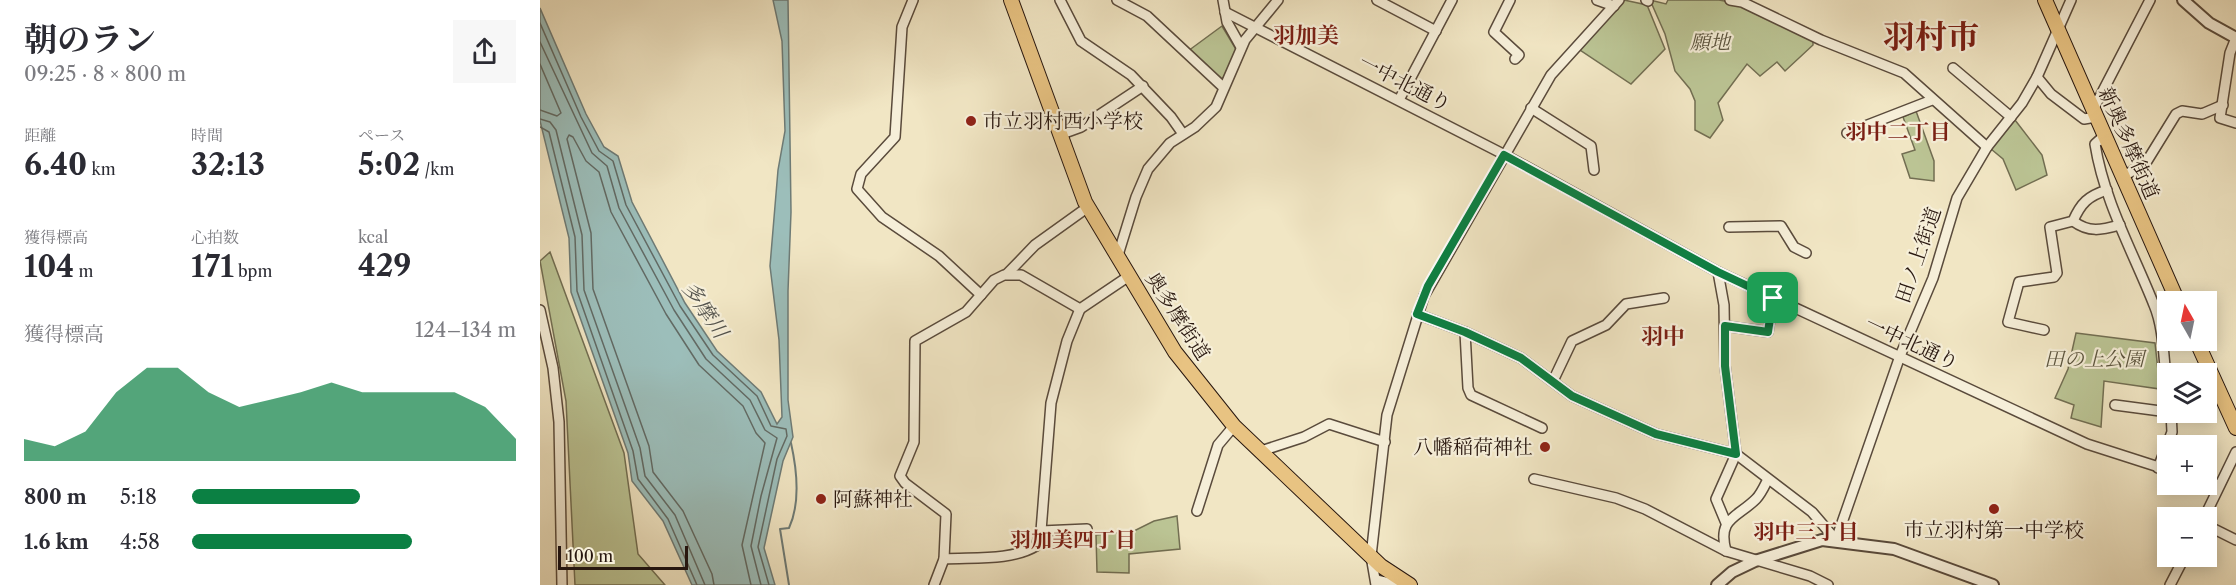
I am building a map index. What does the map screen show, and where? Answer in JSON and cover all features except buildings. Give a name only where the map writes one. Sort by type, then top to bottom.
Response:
[{"type":"main road","name":"奥多摩街道","points":[[1011,0],[1059,135],[1088,207],[1175,352],[1234,426],[1371,556],[1391,574],[1409,585]]},
{"type":"main road","name":"新奥多摩街道","points":[[2045,0],[2173,291]]},
{"type":"main road","points":[[2201,351],[2236,428]]},
{"type":"street","points":[[913,0],[902,27],[895,137],[861,174],[857,189],[882,217],[939,256],[981,295]]},
{"type":"street","points":[[1060,0],[1081,40],[1119,65],[1143,86],[1172,117],[1183,134]]},
{"type":"street","points":[[1117,0],[1147,16],[1223,87]]},
{"type":"street","points":[[1223,0],[1225,12],[1241,47]]},
{"type":"street","points":[[1118,255],[1144,177],[1161,152],[1216,107],[1241,47],[1278,0]]},
{"type":"street","points":[[1377,0],[1436,31]]},
{"type":"street","points":[[1399,100],[1452,0]]},
{"type":"street","points":[[1510,0],[1494,32],[1519,55],[1515,60]]},
{"type":"street","points":[[1597,0],[1617,3]]},
{"type":"street","points":[[1730,0],[1742,2],[1821,40],[1904,73],[1987,147]]},
{"type":"street","name":"田ノ上街道","points":[[1836,540],[1900,356],[1933,278],[1957,198],[1987,147],[2011,117],[2037,77],[2071,0]]},
{"type":"street","points":[[2037,77],[2051,94],[2084,119],[2095,114],[2150,0]]},
{"type":"street","points":[[2183,0],[2209,23],[2236,38],[2230,53],[2220,118],[2236,123]]},
{"type":"street","points":[[1399,585],[1376,582],[1371,556],[1391,399],[1417,314],[1428,286],[1551,75],[1617,3]]},
{"type":"street","name":"一中北通り","points":[[1225,12],[1504,155],[1718,272],[2087,444],[2157,467]]},
{"type":"street","points":[[1953,68],[2011,117]]},
{"type":"street","points":[[1059,135],[1082,127],[1143,86]]},
{"type":"street","points":[[1847,133],[1932,100]]},
{"type":"street","points":[[2123,177],[2147,161],[2176,114],[2182,111],[2202,114],[2223,105]]},
{"type":"street","points":[[1531,108],[1591,146],[1594,170]]},
{"type":"street","points":[[2104,135],[2095,144],[2099,170],[2120,225],[2157,306]]},
{"type":"street","points":[[2073,221],[2080,205],[2091,195],[2107,190]]},
{"type":"street","points":[[1007,274],[1035,245],[1088,207]]},
{"type":"street","points":[[2044,330],[2008,322],[2019,282],[2054,277],[2057,273],[2050,227],[2073,221],[2085,229],[2098,230],[2120,225]]},
{"type":"street","points":[[1729,227],[1781,226],[1794,246],[1806,253]]},
{"type":"street","points":[[1718,272],[1725,326],[1725,366],[1736,454],[1716,499],[1726,523],[1724,534],[1726,551]]},
{"type":"street","points":[[934,585],[944,559],[946,514],[902,482],[900,476],[914,442],[913,347],[917,339],[971,308],[994,280],[1007,274],[1021,275],[1080,309]]},
{"type":"street","points":[[944,559],[999,556],[1026,552],[1036,546],[1041,531],[1052,403],[1067,341],[1080,309],[1129,276]]},
{"type":"street","points":[[1553,381],[1572,341],[1606,325],[1626,304],[1664,298]]},
{"type":"street","points":[[1725,326],[1768,332],[1773,298]]},
{"type":"street","points":[[540,310],[553,368],[559,422],[562,585]]},
{"type":"street","points":[[1417,314],[1465,332],[1521,358],[1572,396],[1656,434],[1736,454],[1812,512],[1836,540]]},
{"type":"street","points":[[1465,332],[1468,388],[1471,395],[1542,428]]},
{"type":"street","points":[[2115,405],[2157,410]]},
{"type":"street","points":[[1261,451],[1304,437],[1329,424],[1385,442]]},
{"type":"street","points":[[1197,511],[1218,445],[1234,426]]},
{"type":"street","points":[[2209,507],[2236,452]]},
{"type":"street","points":[[1534,479],[1616,498],[1645,509],[1726,551],[1807,575],[1828,585]]},
{"type":"street","points":[[1726,523],[1757,499],[1768,479]]},
{"type":"street","points":[[1041,531],[1087,529]]},
{"type":"street","points":[[2217,530],[2236,540]]},
{"type":"street","points":[[1717,585],[1732,572],[1755,561],[1808,542],[1836,540],[1894,549],[1993,585]]},
{"type":"street","points":[[2170,585],[2179,567]]},
{"type":"green space","points":[[1624,0],[1647,5],[1665,49],[1631,84],[1580,50]]},
{"type":"green space","name":"願地","points":[[1650,0],[1666,4],[1668,0],[1719,0],[1741,4],[1813,40],[1813,45],[1785,71],[1777,62],[1760,76],[1747,64],[1718,103],[1723,120],[1710,138],[1695,130],[1695,101],[1690,89],[1675,71],[1665,34]]},
{"type":"green space","points":[[1222,26],[1237,51],[1220,84],[1188,51]]},
{"type":"green space","points":[[1916,111],[1934,161],[1934,181],[1910,178],[1902,154],[1915,150],[1903,117]]},
{"type":"green space","points":[[2015,120],[2042,155],[2047,175],[2016,190],[2003,159],[1991,149]]},
{"type":"green space","points":[[550,252],[624,453],[638,554],[665,585],[575,585],[566,401],[540,261]]},
{"type":"green space","name":"田の上公園","points":[[2076,333],[2155,343],[2157,389],[2104,381],[2101,427],[2071,418],[2074,405],[2055,398],[2068,369]]},
{"type":"green space","points":[[1177,516],[1180,549],[1129,554],[1129,573],[1097,572],[1096,535],[1134,531],[1154,521]]},
{"type":"water","points":[[773,0],[788,0],[791,212],[788,400],[793,437],[783,461],[764,548],[775,585],[692,585],[663,521],[632,481],[628,453],[571,292],[569,238],[540,121],[540,8],[586,114],[604,147],[618,156],[632,202],[685,303],[717,351],[761,392],[777,424],[782,417],[779,340],[770,266],[778,170],[785,131],[782,41]]},
{"type":"waterway","points":[[789,585],[780,529],[789,528],[795,508],[796,475],[791,443]]},
{"type":"place","name":"市立羽村西小学校","points":[[971,121]]},
{"type":"place","name":"八幡稲荷神社","points":[[1545,447]]},
{"type":"place","name":"阿蘇神社","points":[[821,499]]},
{"type":"place","name":"市立羽村第一中学校","points":[[1994,509]]},
{"type":"district","name":"羽加美","points":[[1306,35]]},
{"type":"district","name":"羽村市","points":[[1931,37]]},
{"type":"district","name":"羽中二丁目","points":[[1898,132]]},
{"type":"district","name":"羽中","points":[[1663,336]]},
{"type":"district","name":"羽中三丁目","points":[[1806,532]]},
{"type":"district","name":"羽加美四丁目","points":[[1073,540]]},
{"type":"route","points":[[1504,155],[1718,272],[1773,298],[1768,332],[1725,326],[1725,366],[1736,454],[1656,434],[1572,396],[1521,358],[1465,332],[1417,314],[1428,286],[1504,155]]},
{"type":"water label","name":"多摩川","points":[[705,310]]}]
